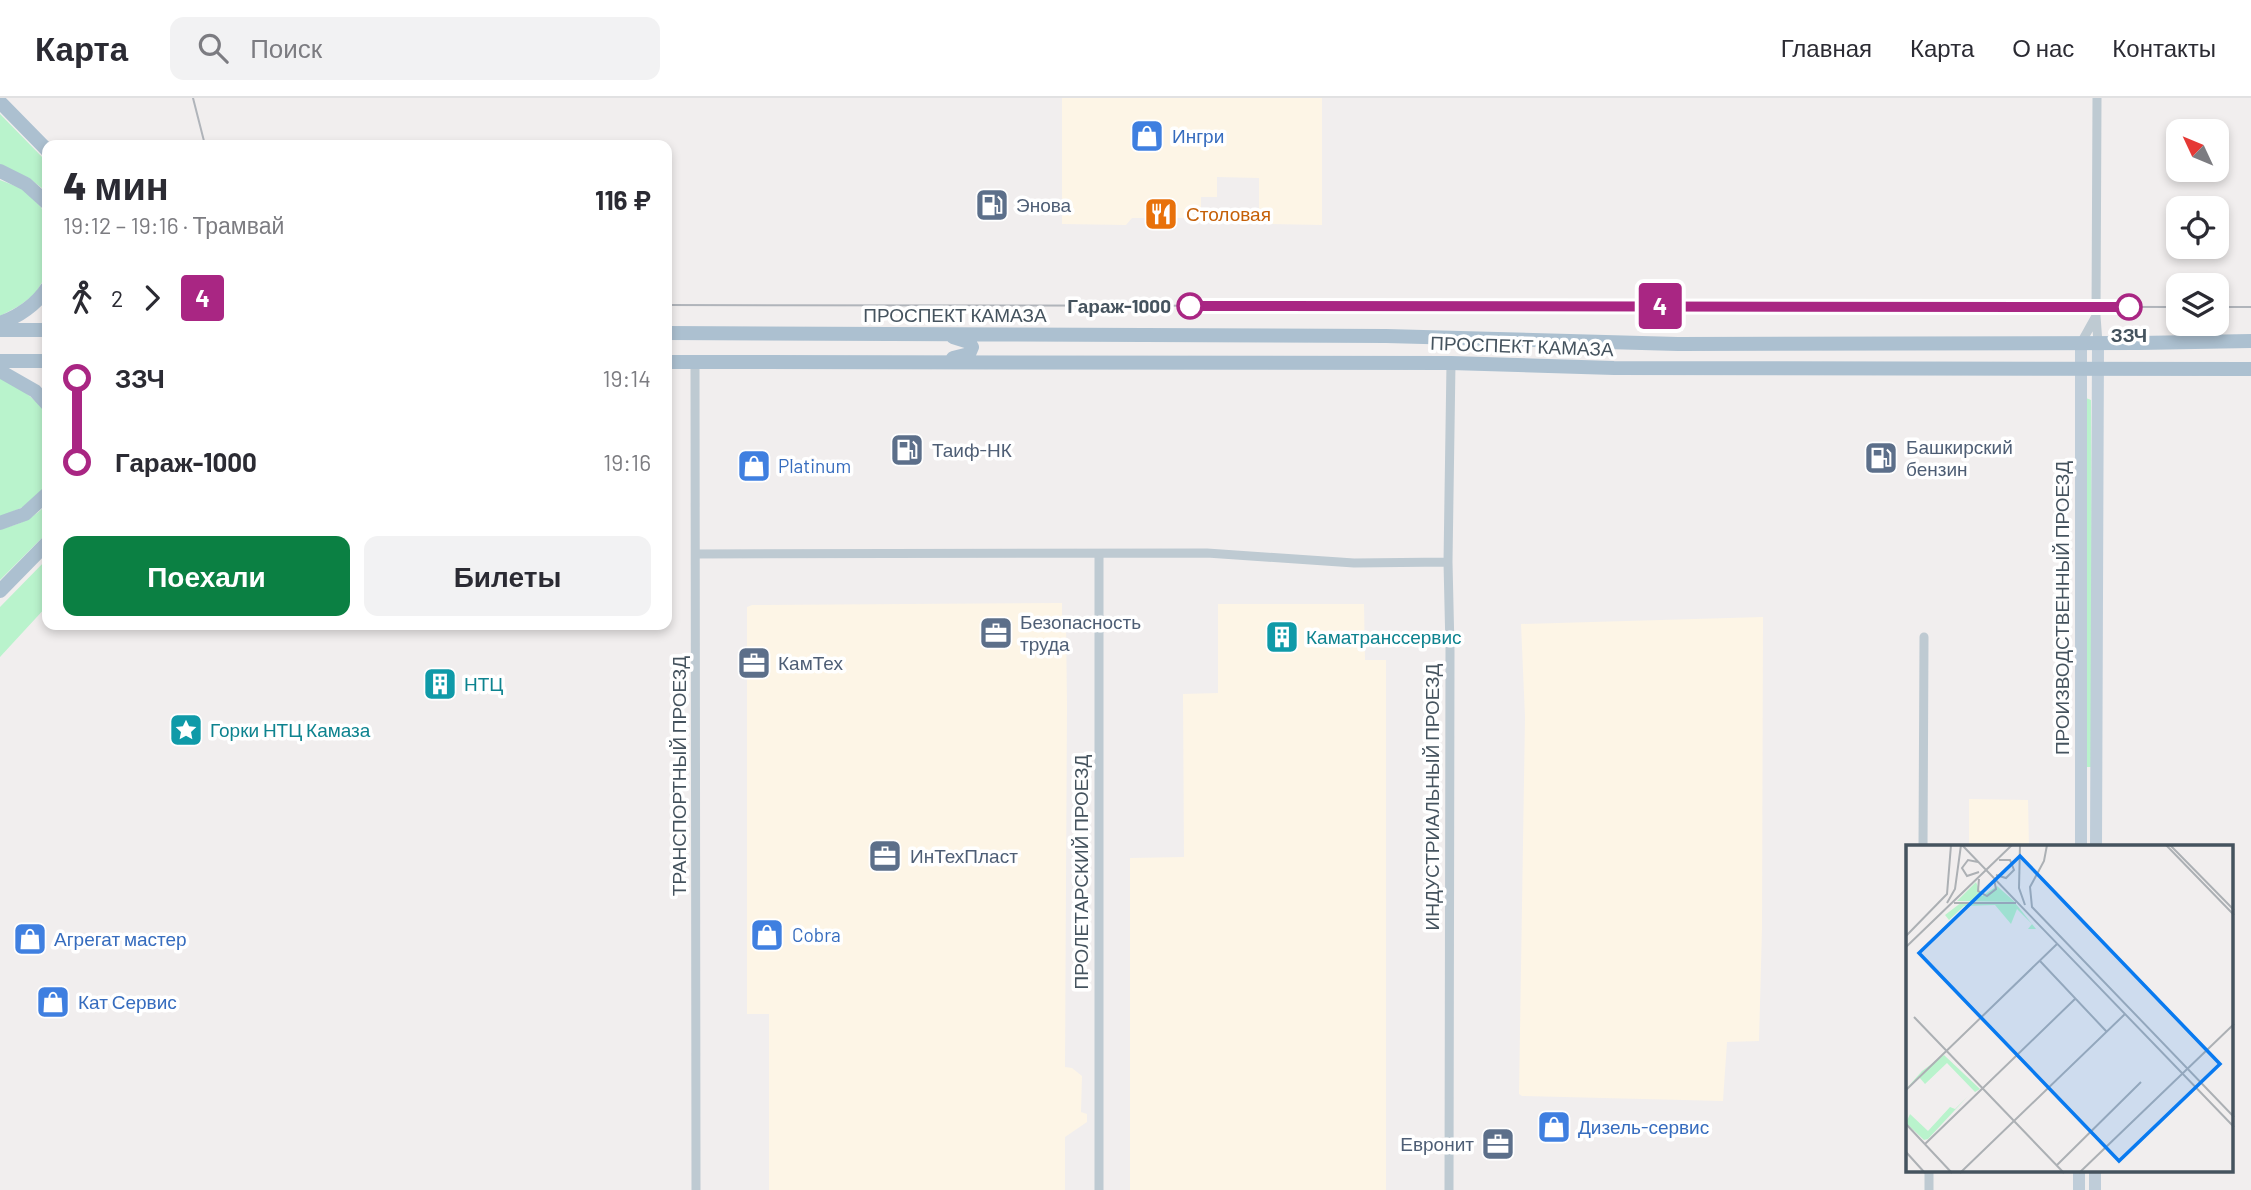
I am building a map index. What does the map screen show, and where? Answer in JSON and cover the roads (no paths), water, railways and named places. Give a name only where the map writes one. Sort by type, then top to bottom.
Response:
[{"type":"main road","points":[[0,102],[42,145]]},
{"type":"main road","points":[[0,171],[26,184],[42,198]]},
{"type":"main road","points":[[0,323],[29,307],[42,293]]},
{"type":"main road","points":[[0,330],[42,330]]},
{"type":"main road","name":"ПРОСПЕКТ КАМАЗА","points":[[672,333],[1372,335],[1678,344],[2251,341]]},
{"type":"main road","points":[[939,362],[969,354],[972,347],[969,342],[941,334]]},
{"type":"main road","points":[[1614,368],[1630,364],[1638,356],[1639,351],[1635,346],[1624,343]]},
{"type":"main road","points":[[1675,369],[1664,357],[1666,352],[1678,344]]},
{"type":"main road","points":[[0,361],[42,361]]},
{"type":"main road","name":"ПРОСПЕКТ КАМАЗА","points":[[672,362],[1451,363],[1675,369],[2251,369]]},
{"type":"main road","points":[[0,371],[35,391],[42,399]]},
{"type":"main road","points":[[0,523],[25,514],[42,499]]},
{"type":"main road","points":[[0,591],[42,549]]},
{"type":"street","points":[[2096,98],[2098,343]]},
{"type":"street","points":[[2081,343],[2096,316]]},
{"type":"street","name":"ПРОИЗВОДСТВЕННЫЙ ПРОЕЗД","points":[[2081,343],[2081,845]]},
{"type":"street","name":"ПРОИЗВОДСТВЕННЫЙ ПРОЕЗД","points":[[2096,845],[2098,343]]},
{"type":"street","name":"ТРАНСПОРТНЫЙ ПРОЕЗД","points":[[695,362],[696,1190]]},
{"type":"street","name":"ИНДУСТРИАЛЬНЫЙ ПРОЕЗД","points":[[1449,1190],[1448,562],[1451,363]]},
{"type":"street","points":[[696,554],[1207,553],[1354,563],[1448,562]]},
{"type":"street","name":"ПРОЛЕТАРСКИЙ ПРОЕЗД","points":[[1099,554],[1099,1190]]},
{"type":"street","points":[[1923,845],[1924,637]]},
{"type":"street","points":[[2081,813],[2096,812]]},
{"type":"street","points":[[1929,1172],[1930,1190]]},
{"type":"street","points":[[2079,1172],[2079,1190]]},
{"type":"street","points":[[2095,1172],[2095,1190]]},
{"type":"tram line","points":[[193,98],[204,140]]},
{"type":"tram line","points":[[672,305],[2166,307]]},
{"type":"tram line","name":"4","points":[[1190,306],[2129,307]]},
{"type":"tram line","points":[[2229,307],[2251,307]]},
{"type":"place","name":"Ингри","points":[[1147,136]]},
{"type":"place","name":"Энова","points":[[992,205]]},
{"type":"place","name":"Столовая","points":[[1161,214]]},
{"type":"place","name":"Гараж-1000","points":[[1190,306]]},
{"type":"place","name":"ЗЗЧ","points":[[2129,307]]},
{"type":"place","name":"Таиф-НК","points":[[907,450]]},
{"type":"place","name":"Башкирский бензин","points":[[1881,458]]},
{"type":"place","name":"Platinum","points":[[754,466]]},
{"type":"place","name":"Безопасность труда","points":[[996,633]]},
{"type":"place","name":"Каматранссервис","points":[[1282,637]]},
{"type":"place","name":"КамТех","points":[[754,663]]},
{"type":"place","name":"НТЦ","points":[[440,684]]},
{"type":"place","name":"Горки НТЦ Камаза","points":[[186,730]]},
{"type":"place","name":"ИнТехПласт","points":[[885,856]]},
{"type":"place","name":"Cobra","points":[[767,935]]},
{"type":"place","name":"Агрегат мастер","points":[[30,939]]},
{"type":"place","name":"Кат Сервис","points":[[53,1002]]},
{"type":"place","name":"Дизель-сервис","points":[[1554,1127]]},
{"type":"place","name":"Евронит","points":[[1498,1144]]}]
